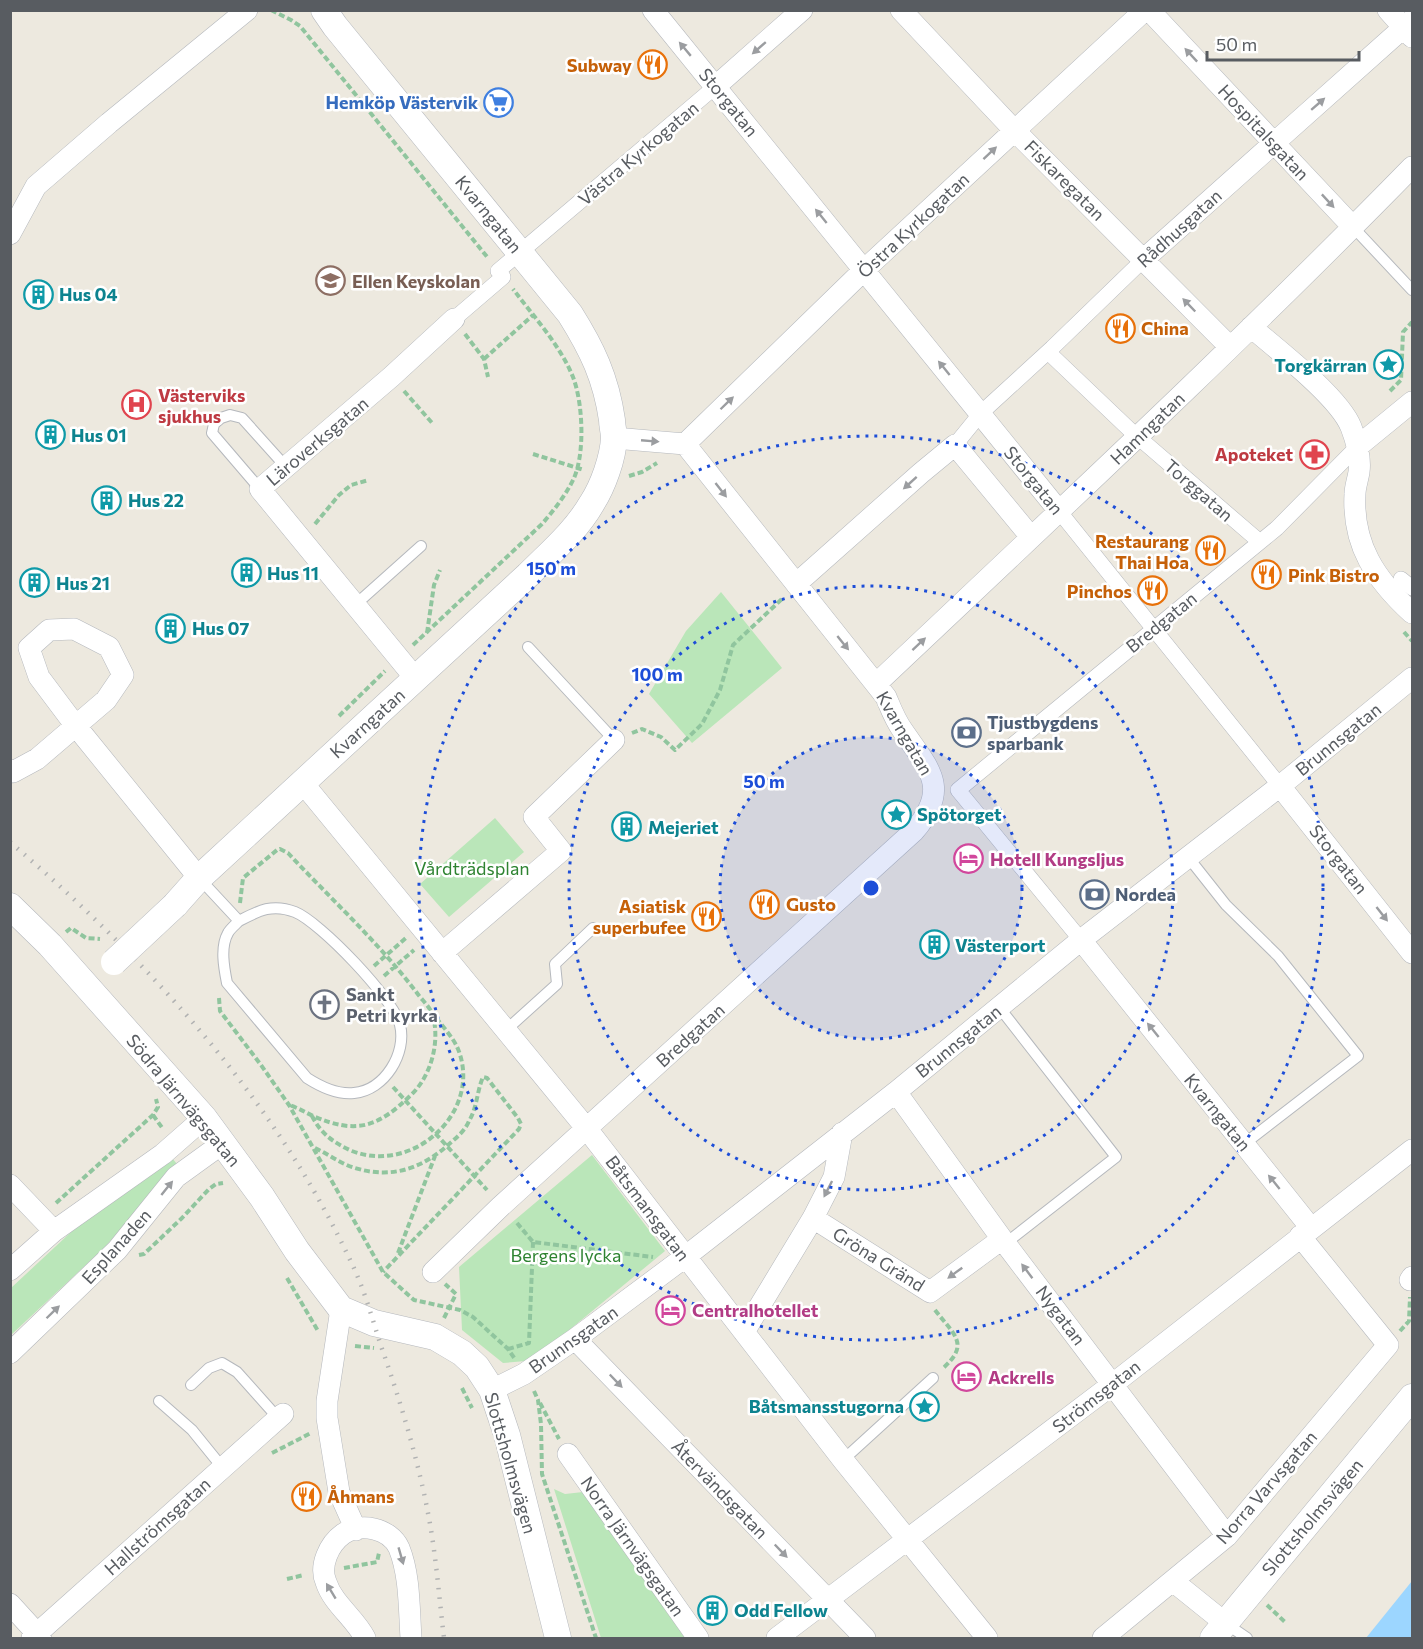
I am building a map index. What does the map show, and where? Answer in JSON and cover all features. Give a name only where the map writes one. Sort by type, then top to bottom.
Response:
[{"type":"street","points":[[10,234],[36,186],[247,10]]},
{"type":"street","name":"Kvarngatan","points":[[88,987],[175,905],[199,878],[558,546],[591,506],[605,477],[614,438],[610,406],[597,362],[570,314],[324,10]]},
{"type":"street","name":"Storgatan","points":[[653,10],[1154,627],[1413,952]]},
{"type":"street","name":"Västra Kyrkogatan","points":[[501,274],[520,253],[802,10]]},
{"type":"street","name":"Fiskaregatan","points":[[902,10],[1014,130],[1230,347]]},
{"type":"street","name":"Östra Kyrkogatan","points":[[685,444],[864,270],[1144,10]]},
{"type":"street","name":"Hospitalsgatan","points":[[1149,10],[1353,227]]},
{"type":"street","points":[[1388,10],[1410,29]]},
{"type":"street","name":"Rådhusgatan","points":[[795,584],[955,445],[981,413],[1144,259],[1274,143],[1410,29]]},
{"type":"street","name":"Hamngatan","points":[[876,684],[1138,437],[1413,167]]},
{"type":"street","name":"Läroverksgatan","points":[[416,679],[260,489],[391,377],[501,274]]},
{"type":"street","points":[[1251,327],[1336,404],[1350,425],[1357,447],[1359,469],[1354,492],[1355,520],[1363,548],[1373,570],[1391,593],[1413,613]]},
{"type":"street","name":"Torggatan","points":[[1048,352],[1138,437],[1260,542]]},
{"type":"street","points":[[1357,447],[1413,402]]},
{"type":"street","points":[[614,438],[685,444]]},
{"type":"street","name":"Kvarngatan","points":[[685,444],[886,697],[895,719],[926,763],[932,776],[934,791],[958,790],[1081,940],[1244,1144],[1388,1345]]},
{"type":"street","points":[[955,445],[1031,537]]},
{"type":"street","name":"Bredgatan","points":[[958,790],[1277,528],[1357,447]]},
{"type":"street","points":[[10,770],[13,772],[37,759],[75,725],[106,700],[123,675],[109,647],[74,629],[49,630],[28,648],[39,677],[75,725],[199,878]]},
{"type":"street","name":"Brunnsgatan","points":[[492,1390],[524,1374],[575,1340],[685,1257],[896,1092],[1081,940],[1280,786],[1413,678]]},
{"type":"street","points":[[431,938],[561,851],[534,817],[614,740]]},
{"type":"street","name":"Båtsmansgatan","points":[[302,782],[587,1129],[843,1460],[987,1638]]},
{"type":"street","name":"Bredgatan","points":[[433,1272],[914,831],[929,811],[934,791]]},
{"type":"street","name":"Södra Järnvägsgatan","points":[[10,906],[88,987],[204,1118],[297,1251],[341,1309]]},
{"type":"street","name":"Nygatan","points":[[896,1092],[1004,1241],[1227,1536]]},
{"type":"street","name":"Esplanaden","points":[[10,1270],[47,1224],[163,1154],[204,1118]]},
{"type":"street","points":[[744,1332],[813,1218],[834,1177],[842,1133]]},
{"type":"street","name":"Esplanaden","points":[[10,1353],[117,1250],[176,1177],[223,1143]]},
{"type":"street","name":"Strömsgatan","points":[[777,1638],[1113,1384],[1413,1150]]},
{"type":"street","points":[[10,1185],[47,1224]]},
{"type":"street","name":"Gröna Gränd","points":[[813,1218],[930,1292],[1004,1241]]},
{"type":"street","points":[[341,1309],[327,1401],[327,1418],[339,1492],[356,1530]]},
{"type":"street","name":"Slottsholmsvägen","points":[[341,1309],[374,1323],[435,1337],[462,1353],[477,1367],[492,1390],[519,1479],[558,1638]]},
{"type":"street","name":"Återvändsgatan","points":[[575,1340],[864,1638]]},
{"type":"street","name":"Norra Varvsgatan","points":[[1103,1638],[1174,1582],[1227,1536],[1388,1345]]},
{"type":"street","name":"Slottsholmsvägen","points":[[1219,1631],[1413,1397]]},
{"type":"street","name":"Hallströmsgatan","points":[[37,1637],[280,1416]]},
{"type":"street","name":"Norra Järnvägsgatan","points":[[568,1454],[698,1638]]},
{"type":"street","points":[[365,1638],[332,1595],[325,1582],[324,1561],[333,1544],[344,1533],[373,1528],[381,1531],[398,1545],[406,1581],[411,1638]]},
{"type":"street","points":[[1174,1582],[1219,1631]]},
{"type":"street","points":[[10,1604],[37,1637]]},
{"type":"lane","points":[[1353,227],[1413,290]]},
{"type":"lane","points":[[260,489],[212,433],[214,424],[221,418],[230,415],[242,418],[286,467]]},
{"type":"lane","points":[[355,605],[421,546]]},
{"type":"lane","points":[[528,647],[614,740]]},
{"type":"lane","points":[[1188,857],[1226,905],[1278,956],[1358,1056],[1244,1144]]},
{"type":"lane","points":[[199,878],[238,921]]},
{"type":"lane","points":[[277,908],[295,912],[327,935],[365,975],[396,1013],[401,1027],[400,1048],[394,1064],[384,1078],[355,1093],[336,1092],[321,1087],[307,1078],[227,983],[223,966],[225,947],[228,933],[238,921],[263,909],[277,908]]},
{"type":"lane","points":[[506,1030],[557,984],[555,964],[593,928]]},
{"type":"lane","points":[[999,1007],[1116,1157],[1004,1241]]},
{"type":"lane","points":[[191,1385],[209,1368],[222,1363],[237,1372],[280,1416]]},
{"type":"lane","points":[[843,1460],[933,1378]]},
{"type":"lane","points":[[159,1401],[192,1430],[222,1467]]},
{"type":"lane","points":[[1219,1631],[1247,1638]]},
{"type":"path","points":[[271,10],[300,26],[533,315],[559,351],[573,378],[580,412],[580,447],[574,477],[558,504],[542,524],[331,723]]},
{"type":"path","points":[[484,359],[533,315]]},
{"type":"path","points":[[454,319],[484,359],[488,377]]},
{"type":"path","points":[[1390,421],[1379,402],[1401,380],[1403,332],[1413,322]]},
{"type":"path","points":[[411,399],[433,424]]},
{"type":"path","points":[[533,454],[576,468]]},
{"type":"path","points":[[302,542],[339,495],[351,485],[369,480]]},
{"type":"path","points":[[440,570],[434,585],[427,632],[444,652]]},
{"type":"path","points":[[614,740],[642,729],[661,737],[675,750],[702,724],[720,690],[733,645],[772,611],[795,584]]},
{"type":"path","points":[[238,921],[243,878],[272,853],[280,849],[288,853],[395,966],[457,1048],[463,1079],[454,1110],[435,1134],[421,1146],[395,1156],[364,1155],[332,1141],[318,1129],[311,1115]]},
{"type":"path","points":[[365,975],[386,956],[431,938]]},
{"type":"path","points":[[374,985],[431,938]]},
{"type":"path","points":[[227,983],[219,998],[220,1011],[289,1105],[383,1272],[414,1300],[460,1310],[473,1317],[508,1349],[568,1454]]},
{"type":"path","points":[[289,1105],[332,1123],[363,1126],[378,1122],[390,1115],[425,1078],[431,1064],[435,1044],[433,1014]]},
{"type":"path","points":[[314,1147],[353,1168],[384,1174],[416,1167],[436,1156],[469,1122],[482,1080],[485,1077],[518,1118],[519,1129],[383,1272]]},
{"type":"path","points":[[47,1224],[153,1115],[158,1107],[156,1095]]},
{"type":"path","points":[[405,1101],[487,1190]]},
{"type":"path","points":[[396,1256],[436,1156]]},
{"type":"path","points":[[117,1250],[127,1259],[144,1254],[209,1189]]},
{"type":"path","points":[[508,1349],[529,1343],[533,1242],[517,1223]]},
{"type":"path","points":[[533,1242],[652,1256],[666,1271]]},
{"type":"path","points":[[433,1272],[456,1294],[435,1337]]},
{"type":"path","points":[[1388,1345],[1409,1321],[1411,1279]]},
{"type":"path","points":[[930,1292],[929,1302],[956,1338],[959,1347],[956,1358],[933,1378]]},
{"type":"path","points":[[457,1382],[472,1408]]},
{"type":"path","points":[[538,1400],[542,1474],[596,1638]]},
{"type":"green space","points":[[721,592],[782,668],[692,743],[649,694],[686,631]]},
{"type":"green space","name":"Vårdträdsplan","points":[[495,818],[524,852],[449,917],[420,884]]},
{"type":"green space","name":"Bergens lycka","points":[[592,1155],[665,1251],[568,1331],[526,1361],[503,1363],[462,1330],[459,1267]]},
{"type":"green space","points":[[172,1158],[177,1164],[105,1247],[11,1335],[11,1288],[85,1219]]},
{"type":"green space","points":[[554,1489],[565,1494],[583,1492],[685,1638],[601,1638]]},
{"type":"water","points":[[1412,1581],[1412,1638],[1366,1638]]},
{"type":"railway","points":[[10,842],[110,934],[203,1034],[284,1143],[320,1201],[360,1282],[408,1428],[431,1528],[444,1638]]},
{"type":"place","name":"Subway","points":[[653,65]]},
{"type":"place","name":"Hemköp Västervik","points":[[499,102]]},
{"type":"place","name":"Ellen Keyskolan","points":[[331,281]]},
{"type":"place","name":"Hus 04","points":[[38,294]]},
{"type":"place","name":"China","points":[[1120,328]]},
{"type":"place","name":"Torgkärran","points":[[1388,365]]},
{"type":"place","name":"Västerviks sjukhus","points":[[137,405]]},
{"type":"place","name":"Hus 01","points":[[50,435]]},
{"type":"place","name":"Apoteket","points":[[1314,454]]},
{"type":"place","name":"Hus 22","points":[[107,500]]},
{"type":"place","name":"Restaurang Thai Hoa","points":[[1210,551]]},
{"type":"place","name":"Hus 11","points":[[246,573]]},
{"type":"place","name":"Pink Bistro","points":[[1267,575]]},
{"type":"place","name":"Hus 21","points":[[35,583]]},
{"type":"place","name":"Pinchos","points":[[1153,591]]},
{"type":"place","name":"Hus 07","points":[[171,628]]},
{"type":"place","name":"Tjustbygdens sparbank","points":[[966,732]]},
{"type":"place","name":"Spötorget","points":[[896,814]]},
{"type":"place","name":"Mejeriet","points":[[627,827]]},
{"type":"place","name":"Hotell Kungsljus","points":[[969,859]]},
{"type":"place","name":"Nordea","points":[[1094,894]]},
{"type":"place","name":"Gusto","points":[[765,904]]},
{"type":"place","name":"Asiatisk superbufee","points":[[707,916]]},
{"type":"place","name":"Västerport","points":[[934,945]]},
{"type":"place","name":"Sankt Petri kyrka","points":[[325,1004]]},
{"type":"place","name":"Centralhotellet","points":[[671,1310]]},
{"type":"place","name":"Ackrells","points":[[967,1377]]},
{"type":"place","name":"Båtsmansstugorna","points":[[925,1406]]},
{"type":"place","name":"Åhmans","points":[[306,1496]]},
{"type":"place","name":"Odd Fellow","points":[[713,1610]]}]
